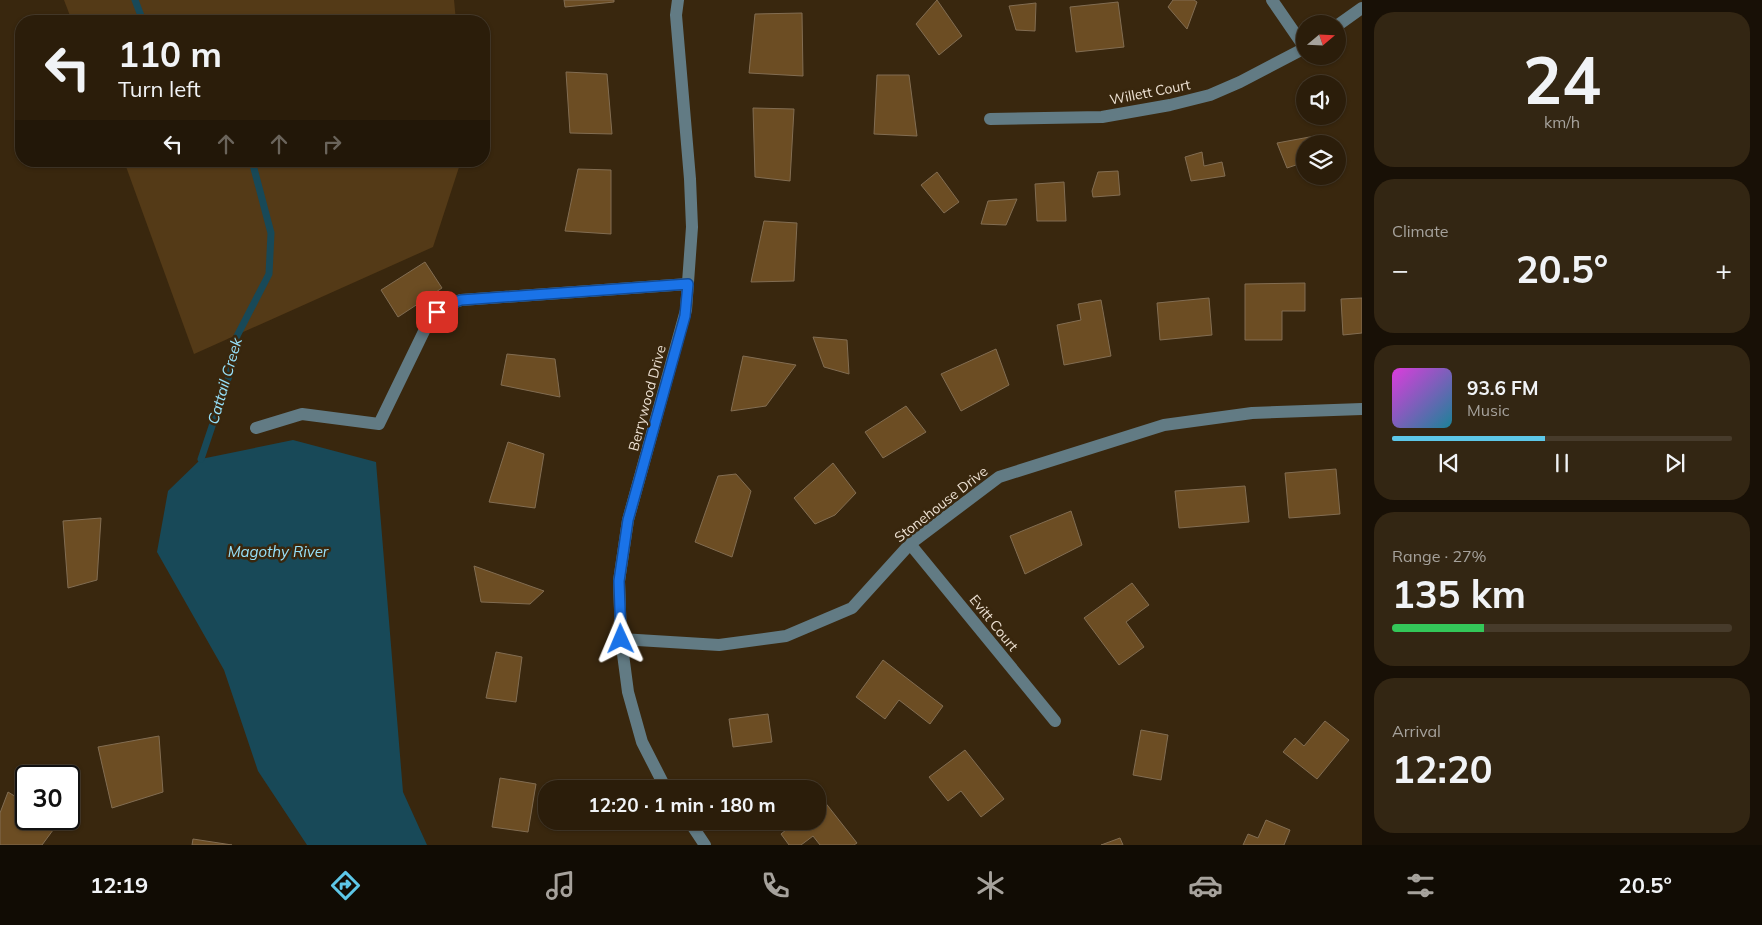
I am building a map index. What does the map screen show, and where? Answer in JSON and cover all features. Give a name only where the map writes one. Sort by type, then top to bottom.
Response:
[{"type":"street","points":[[1272,0],[1296,35]]},
{"type":"street","name":"Berrywood Drive","points":[[661,780],[642,742],[628,692],[621,639],[619,581],[628,520],[685,316],[692,227],[676,2]]},
{"type":"street","points":[[1346,19],[1362,8]]},
{"type":"street","name":"Willett Court","points":[[990,119],[1095,117],[1170,105],[1210,95],[1225,89],[1296,53]]},
{"type":"street","points":[[256,428],[302,414],[380,424],[428,323],[437,312],[461,300],[688,284]]},
{"type":"street","name":"Stonehouse Drive","points":[[621,639],[719,645],[786,636],[852,608],[910,544],[999,476],[1164,425],[1252,413],[1362,409]]},
{"type":"street","name":"Evitt Court","points":[[910,544],[1055,721]]},
{"type":"street","points":[[695,830],[706,845]]},
{"type":"shaded area","points":[[64,0],[454,0],[455,15],[70,15]]},
{"type":"shaded area","points":[[126,167],[459,167],[433,247],[194,354]]},
{"type":"water","name":"Magothy River","points":[[293,440],[376,462],[403,792],[427,845],[307,845],[258,771],[224,670],[157,552],[168,491],[201,459]]},
{"type":"building","points":[[564,0],[614,0],[614,2],[565,7]]},
{"type":"building","points":[[937,0],[962,36],[939,55],[916,24]]},
{"type":"building","points":[[1173,0],[1194,0],[1197,2],[1187,29],[1168,7]]},
{"type":"building","points":[[1118,2],[1124,47],[1076,52],[1070,7]]},
{"type":"building","points":[[1036,3],[1035,31],[1016,30],[1009,6]]},
{"type":"building","points":[[802,13],[803,76],[749,73],[755,14]]},
{"type":"building","points":[[566,72],[607,74],[612,134],[570,133]]},
{"type":"building","points":[[877,75],[909,75],[917,136],[874,134]]},
{"type":"building","points":[[753,108],[794,109],[790,181],[755,177]]},
{"type":"building","points":[[1296,140],[1296,165],[1287,168],[1277,143]]},
{"type":"building","points":[[1202,152],[1204,166],[1222,162],[1225,176],[1191,181],[1185,157]]},
{"type":"building","points":[[578,169],[611,170],[611,234],[565,231]]},
{"type":"building","points":[[1118,171],[1120,195],[1093,197],[1092,191],[1098,172]]},
{"type":"building","points":[[937,172],[959,202],[944,213],[921,185]]},
{"type":"building","points":[[1064,182],[1066,221],[1037,221],[1035,184]]},
{"type":"building","points":[[1017,199],[1006,225],[981,224],[988,201]]},
{"type":"building","points":[[764,221],[797,223],[794,281],[751,282]]},
{"type":"building","points":[[425,262],[442,288],[398,317],[381,290]]},
{"type":"building","points":[[1305,283],[1305,311],[1282,311],[1282,340],[1245,340],[1245,284]]},
{"type":"building","points":[[1209,298],[1212,335],[1160,340],[1157,303]]},
{"type":"building","points":[[1362,298],[1362,333],[1343,335],[1341,299]]},
{"type":"building","points":[[1101,300],[1111,356],[1064,365],[1057,325],[1081,320],[1078,304]]},
{"type":"building","points":[[813,337],[847,340],[849,374],[824,367]]},
{"type":"building","points":[[996,349],[1009,385],[961,411],[941,374]]},
{"type":"building","points":[[507,354],[555,359],[560,397],[501,385]]},
{"type":"building","points":[[743,356],[796,365],[766,406],[731,411]]},
{"type":"building","points":[[906,406],[926,432],[883,458],[865,432]]},
{"type":"building","points":[[508,442],[544,454],[535,508],[489,502]]},
{"type":"building","points":[[833,463],[856,493],[835,515],[815,524],[794,498]]},
{"type":"building","points":[[1336,469],[1340,514],[1289,518],[1285,473]]},
{"type":"building","points":[[736,474],[751,491],[732,557],[695,542],[718,476]]},
{"type":"building","points":[[1245,486],[1249,522],[1179,528],[1175,491]]},
{"type":"building","points":[[1071,511],[1082,545],[1025,574],[1010,536]]},
{"type":"building","points":[[101,518],[97,580],[68,588],[63,521]]},
{"type":"building","points":[[474,566],[544,591],[530,604],[481,602]]},
{"type":"building","points":[[1132,583],[1149,605],[1126,622],[1144,647],[1119,665],[1084,618]]},
{"type":"building","points":[[496,652],[522,657],[516,702],[486,698]]},
{"type":"building","points":[[883,660],[943,706],[930,724],[899,700],[885,719],[856,697]]},
{"type":"building","points":[[768,714],[772,742],[733,747],[729,719]]},
{"type":"building","points":[[1325,721],[1349,740],[1317,779],[1283,752],[1295,738],[1304,746]]},
{"type":"building","points":[[1141,730],[1168,735],[1161,780],[1133,775]]},
{"type":"building","points":[[159,736],[163,792],[112,808],[98,747]]},
{"type":"building","points":[[965,750],[1004,799],[981,817],[961,791],[948,801],[929,777]]},
{"type":"building","points":[[500,778],[536,784],[528,832],[492,827]]},
{"type":"building","points":[[8,792],[15,796],[15,830],[53,830],[42,845],[0,845],[0,813]]},
{"type":"building","points":[[826,804],[857,843],[854,845],[820,845],[813,836],[801,845],[789,845],[781,834],[786,830],[826,830]]},
{"type":"building","points":[[1266,820],[1290,830],[1284,845],[1243,845],[1248,834],[1258,838]]},
{"type":"building","points":[[1120,838],[1123,845],[1101,845]]},
{"type":"building","points":[[193,839],[232,845],[192,845]]},
{"type":"waterway","name":"Cattail Creek","points":[[135,0],[141,15]]},
{"type":"waterway","name":"Cattail Creek","points":[[201,459],[233,364],[237,336],[269,274],[271,233],[254,167]]},
{"type":"route","points":[[437,312],[461,300],[688,284],[685,316],[628,520],[619,581],[621,639]]}]
